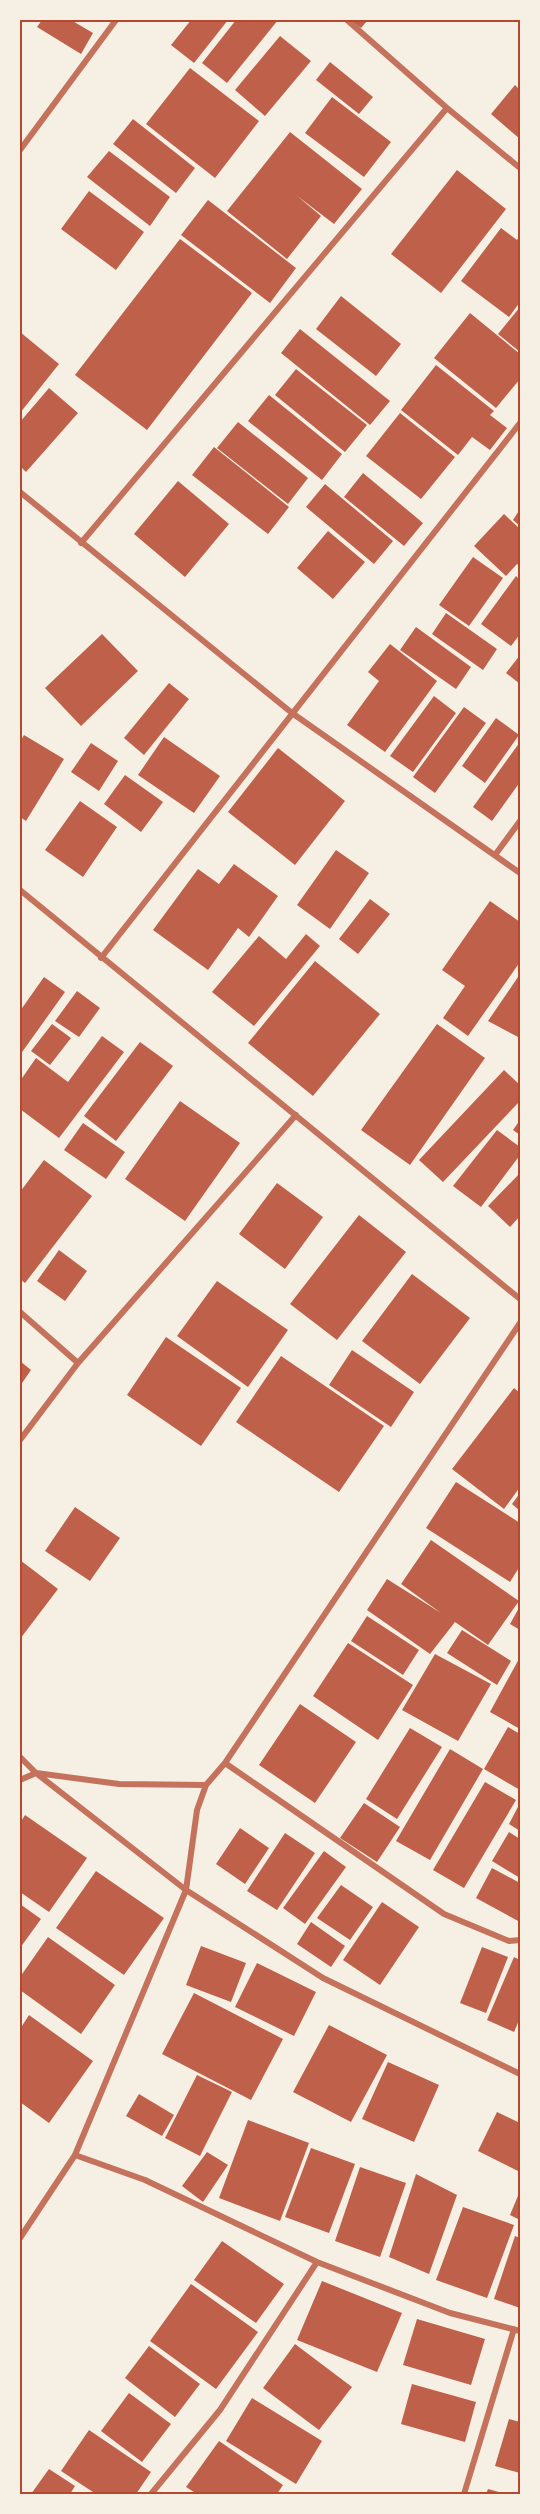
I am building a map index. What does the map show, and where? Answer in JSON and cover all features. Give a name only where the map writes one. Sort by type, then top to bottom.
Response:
[{"type":"street","points":[[20,150],[116,20]]},
{"type":"street","points":[[347,20],[447,108],[520,168]]},
{"type":"street","points":[[81,543],[447,108]]},
{"type":"street","points":[[101,958],[520,423]]},
{"type":"street","points":[[20,492],[292,713],[520,873]]},
{"type":"street","points":[[495,855],[520,821]]},
{"type":"street","points":[[20,890],[520,1299]]},
{"type":"street","points":[[20,1440],[78,1363],[296,1115]]},
{"type":"street","points":[[20,1312],[78,1363]]},
{"type":"street","points":[[20,2238],[75,2155],[186,1890],[197,1810],[206,1785],[225,1763],[520,1323]]},
{"type":"street","points":[[20,1757],[36,1773],[186,1890],[323,1978],[520,2074]]},
{"type":"street","points":[[225,1763],[444,1914],[509,1941],[520,1940]]},
{"type":"street","points":[[20,1780],[36,1773],[119,1784],[206,1785]]},
{"type":"street","points":[[75,2155],[145,2180],[317,2262],[450,2313],[517,2330],[464,2494]]},
{"type":"street","points":[[151,2494],[220,2410],[317,2262]]},
{"type":"building","points":[[42,20],[71,20],[93,33],[81,54],[37,27]]},
{"type":"building","points":[[191,20],[228,20],[194,63],[171,45]]},
{"type":"building","points":[[236,20],[278,20],[227,83],[202,63]]},
{"type":"building","points":[[350,20],[368,20],[361,28]]},
{"type":"building","points":[[280,36],[311,61],[265,116],[235,90]]},
{"type":"building","points":[[330,62],[373,97],[359,114],[316,80]]},
{"type":"building","points":[[190,68],[259,121],[215,178],[146,124]]},
{"type":"building","points":[[515,85],[520,90],[520,139],[491,114]]},
{"type":"building","points":[[332,97],[391,142],[364,177],[305,133]]},
{"type":"building","points":[[133,119],[195,168],[176,193],[113,144]]},
{"type":"building","points":[[290,132],[362,189],[334,224],[296,195],[321,216],[287,259],[227,211]]},
{"type":"building","points":[[109,151],[170,197],[150,226],[87,177]]},
{"type":"building","points":[[457,170],[506,209],[441,293],[391,254]]},
{"type":"building","points":[[89,191],[144,232],[116,270],[61,229]]},
{"type":"building","points":[[208,200],[296,268],[270,303],[181,235]]},
{"type":"building","points":[[501,228],[517,240],[520,235],[520,302],[509,317],[461,281]]},
{"type":"building","points":[[180,239],[252,293],[147,430],[75,375]]},
{"type":"building","points":[[341,296],[401,344],[376,376],[316,329]]},
{"type":"building","points":[[520,307],[520,352],[498,334]]},
{"type":"building","points":[[470,313],[520,354],[520,379],[496,408],[434,358]]},
{"type":"building","points":[[300,329],[390,401],[370,425],[281,353]]},
{"type":"building","points":[[20,332],[59,364],[20,413]]},
{"type":"building","points":[[436,365],[494,411],[490,415],[507,428],[490,450],[472,437],[458,455],[401,410]]},
{"type":"building","points":[[296,369],[367,425],[345,452],[275,395]]},
{"type":"building","points":[[49,388],[78,413],[26,472],[20,466],[20,422]]},
{"type":"building","points":[[269,395],[342,454],[322,480],[248,421]]},
{"type":"building","points":[[400,413],[455,457],[421,499],[366,456]]},
{"type":"building","points":[[238,422],[308,478],[288,504],[217,448]]},
{"type":"building","points":[[214,447],[289,507],[268,534],[192,475]]},
{"type":"building","points":[[363,473],[423,523],[404,546],[344,497]]},
{"type":"building","points":[[178,481],[229,524],[185,577],[134,534]]},
{"type":"building","points":[[325,484],[393,541],[374,564],[306,507]]},
{"type":"building","points":[[520,509],[520,526],[513,520]]},
{"type":"building","points":[[504,514],[520,529],[520,566],[517,564],[506,576],[474,546]]},
{"type":"building","points":[[328,531],[365,562],[333,599],[297,568]]},
{"type":"building","points":[[473,557],[503,578],[469,626],[439,605]]},
{"type":"building","points":[[516,576],[520,580],[520,634],[511,646],[481,624]]},
{"type":"building","points":[[446,613],[497,649],[483,670],[432,634]]},
{"type":"building","points":[[416,627],[471,667],[456,689],[400,650]]},
{"type":"building","points":[[102,634],[138,671],[81,726],[45,688]]},
{"type":"building","points":[[390,644],[437,681],[385,752],[347,725],[379,681],[368,672]]},
{"type":"building","points":[[520,655],[520,684],[506,673]]},
{"type":"building","points":[[169,683],[189,699],[144,755],[124,738]]},
{"type":"building","points":[[434,696],[456,713],[413,772],[390,756]]},
{"type":"building","points":[[464,707],[486,723],[435,793],[413,777]]},
{"type":"building","points":[[496,718],[519,735],[485,783],[462,766]]},
{"type":"building","points":[[24,735],[64,759],[26,821],[20,817],[20,742]]},
{"type":"building","points":[[164,737],[220,776],[194,813],[138,775]]},
{"type":"building","points":[[520,742],[520,782],[492,821],[473,807]]},
{"type":"building","points":[[91,743],[118,761],[99,791],[71,772]]},
{"type":"building","points":[[278,748],[345,801],[295,865],[228,812]]},
{"type":"building","points":[[125,775],[163,802],[141,832],[104,804]]},
{"type":"building","points":[[80,801],[117,827],[83,877],[45,850]]},
{"type":"building","points":[[336,850],[369,873],[330,929],[297,905]]},
{"type":"building","points":[[234,864],[278,896],[249,937],[238,928],[208,970],[153,930],[198,869],[219,884]]},
{"type":"building","points":[[370,899],[390,914],[358,954],[339,939]]},
{"type":"building","points":[[490,901],[520,922],[520,962],[468,1036],[443,1018],[465,986],[442,970]]},
{"type":"building","points":[[306,934],[320,946],[254,1026],[212,992],[259,936],[286,959]]},
{"type":"building","points":[[315,961],[380,1014],[313,1096],[248,1043]]},
{"type":"building","points":[[520,974],[520,1038],[488,1021]]},
{"type":"building","points":[[44,977],[65,992],[20,1055],[20,1011]]},
{"type":"building","points":[[77,991],[100,1008],[79,1037],[55,1021]]},
{"type":"building","points":[[52,1024],[71,1038],[50,1065],[31,1051]]},
{"type":"building","points":[[437,1024],[485,1058],[410,1165],[361,1130]]},
{"type":"building","points":[[102,1036],[124,1052],[59,1138],[20,1109],[20,1081],[36,1058],[68,1082]]},
{"type":"building","points":[[140,1042],[173,1066],[116,1141],[84,1116]]},
{"type":"building","points":[[504,1070],[520,1085],[520,1101],[443,1182],[419,1160]]},
{"type":"building","points":[[180,1101],[240,1143],[185,1221],[125,1179]]},
{"type":"building","points":[[520,1120],[520,1135],[513,1130]]},
{"type":"building","points":[[83,1123],[125,1152],[106,1179],[64,1150]]},
{"type":"building","points":[[497,1130],[520,1147],[520,1155],[481,1207],[453,1186]]},
{"type":"building","points":[[44,1160],[92,1196],[25,1283],[20,1279],[20,1192]]},
{"type":"building","points":[[520,1173],[520,1216],[510,1227],[488,1206]]},
{"type":"building","points":[[277,1183],[323,1217],[285,1269],[239,1234]]},
{"type":"building","points":[[359,1215],[406,1252],[337,1340],[290,1304]]},
{"type":"building","points":[[59,1250],[87,1271],[65,1301],[37,1281]]},
{"type":"building","points":[[412,1274],[470,1318],[420,1384],[362,1341]]},
{"type":"building","points":[[217,1281],[288,1330],[248,1387],[177,1336]]},
{"type":"building","points":[[166,1337],[241,1388],[201,1446],[127,1395]]},
{"type":"building","points":[[352,1350],[414,1392],[391,1427],[329,1385]]},
{"type":"building","points":[[281,1356],[384,1426],[339,1492],[236,1422]]},
{"type":"building","points":[[20,1361],[31,1370],[20,1386]]},
{"type":"building","points":[[514,1388],[520,1393],[520,1487],[504,1509],[452,1469]]},
{"type":"building","points":[[456,1482],[520,1523],[520,1566],[510,1582],[426,1528]]},
{"type":"building","points":[[520,1493],[520,1511],[512,1504]]},
{"type":"building","points":[[75,1507],[120,1538],[90,1581],[45,1551]]},
{"type":"building","points":[[431,1540],[519,1601],[488,1645],[455,1622],[430,1654],[367,1610],[387,1579],[441,1613],[401,1584]]},
{"type":"building","points":[[20,1560],[58,1589],[20,1639]]},
{"type":"building","points":[[520,1606],[520,1630],[510,1624]]},
{"type":"building","points":[[367,1616],[419,1650],[403,1675],[351,1641]]},
{"type":"building","points":[[462,1630],[511,1661],[497,1685],[447,1653]]},
{"type":"building","points":[[348,1643],[413,1685],[378,1740],[313,1696]]},
{"type":"building","points":[[435,1654],[491,1684],[458,1741],[402,1710]]},
{"type":"building","points":[[520,1657],[520,1729],[490,1712]]},
{"type":"building","points":[[300,1704],[356,1742],[315,1803],[259,1765]]},
{"type":"building","points":[[508,1727],[520,1734],[520,1790],[484,1769]]},
{"type":"building","points":[[410,1728],[442,1747],[397,1819],[366,1799]]},
{"type":"building","points":[[450,1749],[483,1769],[430,1860],[396,1841]]},
{"type":"building","points":[[485,1782],[516,1800],[464,1888],[433,1870]]},
{"type":"building","points":[[364,1803],[400,1827],[377,1862],[340,1838]]},
{"type":"building","points":[[520,1803],[520,1831],[509,1824]]},
{"type":"building","points":[[25,1815],[87,1858],[49,1912],[20,1892],[20,1823]]},
{"type":"building","points":[[240,1828],[269,1848],[245,1884],[216,1864]]},
{"type":"building","points":[[509,1832],[520,1839],[520,1878],[492,1861]]},
{"type":"building","points":[[285,1833],[315,1853],[277,1910],[247,1891]]},
{"type":"building","points":[[324,1851],[346,1867],[305,1924],[283,1908]]},
{"type":"building","points":[[492,1868],[520,1883],[520,1922],[476,1898]]},
{"type":"building","points":[[96,1871],[164,1918],[124,1975],[56,1928]]},
{"type":"building","points":[[341,1885],[373,1907],[350,1940],[317,1918]]},
{"type":"building","points":[[382,1902],[419,1927],[380,1985],[343,1960]]},
{"type":"building","points":[[20,1904],[41,1919],[20,1948]]},
{"type":"building","points":[[311,1922],[345,1946],[331,1967],[297,1944]]},
{"type":"building","points":[[48,1937],[115,1985],[81,2034],[20,1990],[20,1977]]},
{"type":"building","points":[[201,1946],[246,1963],[231,2002],[186,1985]]},
{"type":"building","points":[[482,1947],[508,1957],[486,2013],[460,2003]]},
{"type":"building","points":[[514,1957],[520,1960],[520,2018],[514,2032],[487,2020]]},
{"type":"building","points":[[257,1963],[316,1992],[294,2036],[235,2007]]},
{"type":"building","points":[[194,1993],[283,2039],[251,2100],[162,2054]]},
{"type":"building","points":[[29,2015],[93,2061],[49,2123],[20,2102],[20,2029]]},
{"type":"building","points":[[329,2025],[387,2055],[351,2122],[293,2092]]},
{"type":"building","points":[[388,2062],[439,2085],[414,2142],[362,2119]]},
{"type":"building","points":[[197,2075],[232,2092],[200,2156],[165,2138]]},
{"type":"building","points":[[139,2094],[174,2115],[162,2136],[126,2116]]},
{"type":"building","points":[[497,2112],[520,2123],[520,2172],[478,2151]]},
{"type":"building","points":[[248,2120],[309,2143],[280,2221],[219,2198]]},
{"type":"building","points":[[311,2148],[355,2164],[329,2233],[285,2217]]},
{"type":"building","points":[[207,2152],[228,2165],[203,2202],[182,2186]]},
{"type":"building","points":[[360,2167],[406,2183],[380,2257],[335,2241]]},
{"type":"building","points":[[416,2174],[457,2195],[429,2274],[389,2257]]},
{"type":"building","points":[[520,2191],[520,2220],[510,2215]]},
{"type":"building","points":[[463,2207],[514,2225],[487,2298],[436,2280]]},
{"type":"building","points":[[515,2236],[520,2238],[520,2308],[494,2299]]},
{"type":"building","points":[[222,2241],[284,2284],[256,2323],[194,2280]]},
{"type":"building","points":[[322,2281],[402,2313],[377,2372],[297,2340]]},
{"type":"building","points":[[191,2284],[258,2332],[216,2389],[150,2341]]},
{"type":"building","points":[[417,2319],[485,2339],[471,2385],[403,2365]]},
{"type":"building","points":[[295,2344],[352,2387],[319,2430],[263,2388]]},
{"type":"building","points":[[149,2346],[200,2384],[175,2417],[125,2378]]},
{"type":"building","points":[[412,2384],[476,2402],[465,2442],[401,2424]]},
{"type":"building","points":[[129,2393],[171,2424],[142,2462],[101,2431]]},
{"type":"building","points":[[252,2398],[322,2441],[296,2484],[226,2441]]},
{"type":"building","points":[[509,2419],[520,2422],[520,2473],[495,2466]]},
{"type":"building","points":[[89,2430],[151,2472],[136,2494],[96,2494],[61,2471]]},
{"type":"building","points":[[219,2441],[283,2485],[277,2494],[197,2494],[186,2487]]},
{"type":"building","points":[[49,2469],[75,2486],[70,2494],[31,2494]]},
{"type":"building","points":[[488,2489],[506,2494],[486,2494]]}]
